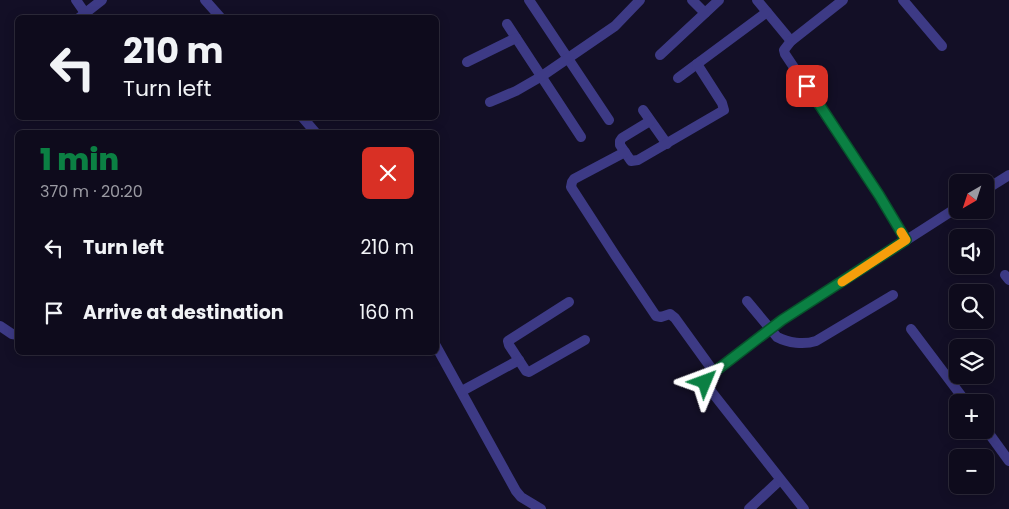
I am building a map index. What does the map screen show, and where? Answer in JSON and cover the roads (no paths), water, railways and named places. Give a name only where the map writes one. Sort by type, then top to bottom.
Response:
[{"type":"street","points":[[76,0],[81,15]]},
{"type":"street","points":[[82,15],[102,0]]},
{"type":"street","points":[[205,0],[218,15]]},
{"type":"street","points":[[529,0],[609,120]]},
{"type":"street","points":[[490,102],[516,91],[568,59],[615,26],[640,0]]},
{"type":"street","points":[[692,0],[705,13]]},
{"type":"street","points":[[660,54],[719,0]]},
{"type":"street","points":[[757,0],[790,41]]},
{"type":"street","points":[[843,0],[790,41],[784,50],[784,54],[879,195],[906,240]]},
{"type":"street","points":[[903,0],[942,46]]},
{"type":"street","points":[[678,78],[767,12]]},
{"type":"street","points":[[508,24],[581,138]]},
{"type":"street","points":[[468,62],[516,38]]},
{"type":"street","points":[[650,121],[622,138],[620,142],[620,145],[631,161],[634,162],[667,144],[724,110],[722,103],[697,64]]},
{"type":"street","points":[[643,110],[667,144]]},
{"type":"street","points":[[305,120],[313,130]]},
{"type":"street","points":[[625,152],[574,179],[572,187],[614,255],[656,316],[658,318],[670,314],[676,318],[714,372]]},
{"type":"street","points":[[994,184],[1009,175]]},
{"type":"street","points":[[804,509],[707,386],[706,379],[770,329],[949,213]]},
{"type":"street","points":[[747,301],[777,337],[782,340],[809,343],[816,341],[893,295]]},
{"type":"street","points":[[569,302],[508,341],[526,371],[532,371],[585,340]]},
{"type":"street","points":[[0,326],[15,334]]},
{"type":"street","points":[[911,329],[960,394]]},
{"type":"street","points":[[439,351],[516,491],[539,509]]},
{"type":"street","points":[[462,391],[519,360]]},
{"type":"street","points":[[993,439],[1009,461]]},
{"type":"street","points":[[749,509],[780,480]]}]
